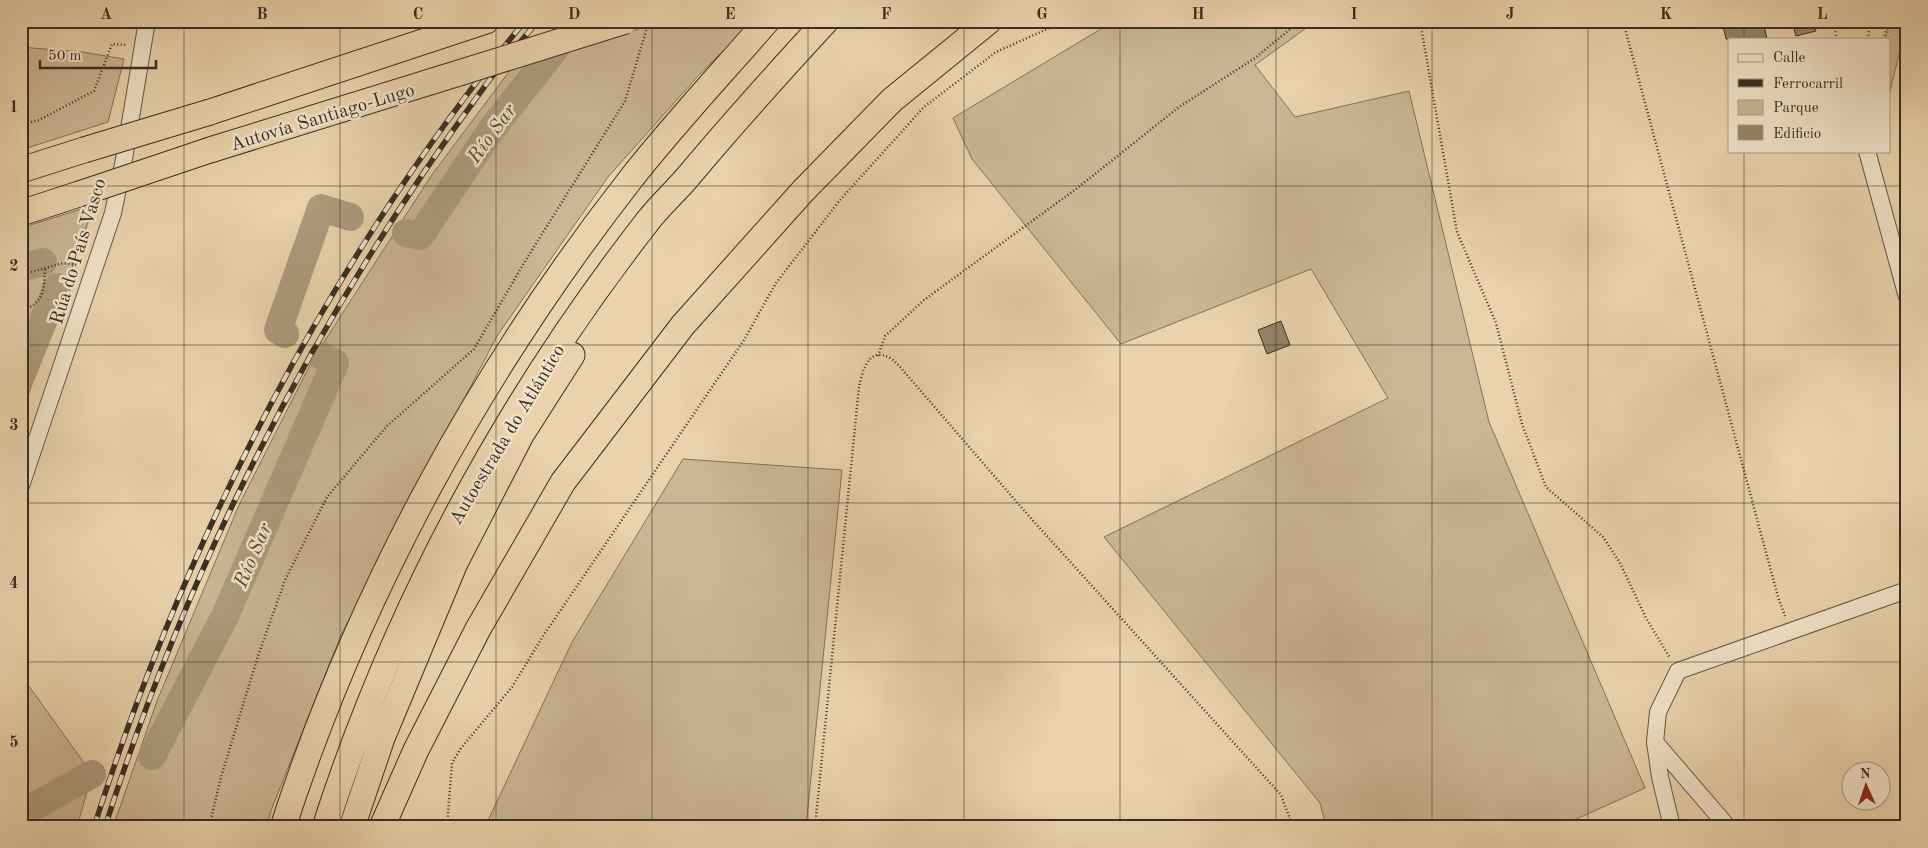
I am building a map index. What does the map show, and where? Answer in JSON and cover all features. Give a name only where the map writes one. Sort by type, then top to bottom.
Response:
[{"type":"highway","name":"Autovía Santiago-Lugo","points":[[21,170],[210,112],[486,21]]},
{"type":"highway","name":"Autovía Santiago-Lugo","points":[[21,212],[210,150],[625,21]]},
{"type":"highway","name":"Autoestrada do Atlántico","points":[[283,827],[319,727],[356,636],[400,541],[450,447],[541,303],[630,179],[767,21]]},
{"type":"highway","name":"Autoestrada do Atlántico","points":[[325,827],[338,785],[381,674],[444,538],[530,387],[590,299],[645,224],[767,84],[826,21]]},
{"type":"highway","points":[[382,827],[416,750],[478,629],[563,482],[684,325],[803,190],[892,100],[989,21]]},
{"type":"highway","points":[[352,827],[382,738],[455,563],[521,434],[686,179]]},
{"type":"street","name":"Rúa do País Vasco","points":[[21,486],[113,213],[124,159],[146,21]]},
{"type":"street","points":[[1867,152],[1907,297]]},
{"type":"street","points":[[1672,827],[1660,777],[1655,742],[1658,712],[1678,671],[1907,590]]},
{"type":"street","points":[[1655,742],[1728,827]]},
{"type":"path","points":[[209,827],[224,768],[285,580],[327,497],[387,426],[474,349],[534,247],[625,101],[649,21]]},
{"type":"path","points":[[447,827],[452,763],[461,748],[512,687],[545,633],[744,340],[782,276],[840,200],[924,107],[996,52],[1065,21]]},
{"type":"path","points":[[878,356],[886,336],[924,300],[1076,190],[1179,107],[1255,58],[1300,21]]},
{"type":"path","points":[[1420,21],[1457,232],[1496,323],[1522,424],[1546,487],[1603,537],[1620,563],[1646,618],[1678,671]]},
{"type":"path","points":[[1623,21],[1778,597],[1791,631]]},
{"type":"path","points":[[1833,21],[1837,38]]},
{"type":"path","points":[[1868,38],[1870,21]]},
{"type":"path","points":[[1883,38],[1889,21]]},
{"type":"path","points":[[21,125],[39,120],[94,91],[112,44],[142,47]]},
{"type":"path","points":[[21,275],[63,263],[78,265],[94,271]]},
{"type":"path","points":[[21,312],[37,301],[44,292],[45,267]]},
{"type":"path","points":[[21,320],[26,310]]},
{"type":"path","points":[[815,827],[860,387],[867,362],[878,356],[888,357],[901,368],[1034,521],[1281,795],[1292,827]]},
{"type":"green space","points":[[664,21],[753,21],[699,75],[608,177],[497,336],[341,635],[266,827],[113,827],[157,701],[239,505],[313,359],[431,176],[511,69]]},
{"type":"green space","points":[[1114,21],[1316,21],[1255,65],[1295,117],[1409,91],[1489,422],[1645,788],[1559,827],[1326,827],[1320,803],[1104,537],[1388,398],[1311,269],[1121,344],[972,159],[953,118]]},
{"type":"green space","points":[[1890,21],[1907,21],[1907,38],[1903,38],[1890,91],[1890,38],[1885,38]]},
{"type":"green space","points":[[21,47],[82,52],[124,59],[108,122],[21,150]]},
{"type":"green space","points":[[94,205],[21,416],[21,228]]},
{"type":"green space","points":[[683,459],[842,470],[806,827],[485,827],[572,642]]},
{"type":"green space","points":[[21,675],[92,774],[77,827],[21,827]]},
{"type":"building","points":[[1722,21],[1763,21],[1767,38],[1726,39]]},
{"type":"building","points":[[1792,21],[1813,21],[1816,31],[1796,36]]},
{"type":"building","points":[[1281,321],[1290,345],[1267,354],[1258,330]]},
{"type":"waterway","name":"Río Sar","points":[[406,233],[420,236],[491,130],[577,21]]},
{"type":"waterway","name":"Río Sar","points":[[285,334],[278,330],[321,208],[350,217]]},
{"type":"waterway","points":[[21,268],[43,262]]},
{"type":"waterway","points":[[21,376],[57,287]]},
{"type":"waterway","name":"Río Sar","points":[[152,756],[225,616],[335,363],[322,356]]},
{"type":"waterway","name":"Río Sar","points":[[21,814],[92,774]]},
{"type":"railway","points":[[94,827],[131,718],[173,611],[220,506],[271,403],[327,303],[388,206],[454,112],[525,21]]},
{"type":"railway","points":[[105,827],[139,728],[177,630],[219,535],[265,441],[314,349],[424,171],[491,78],[538,21]]}]
